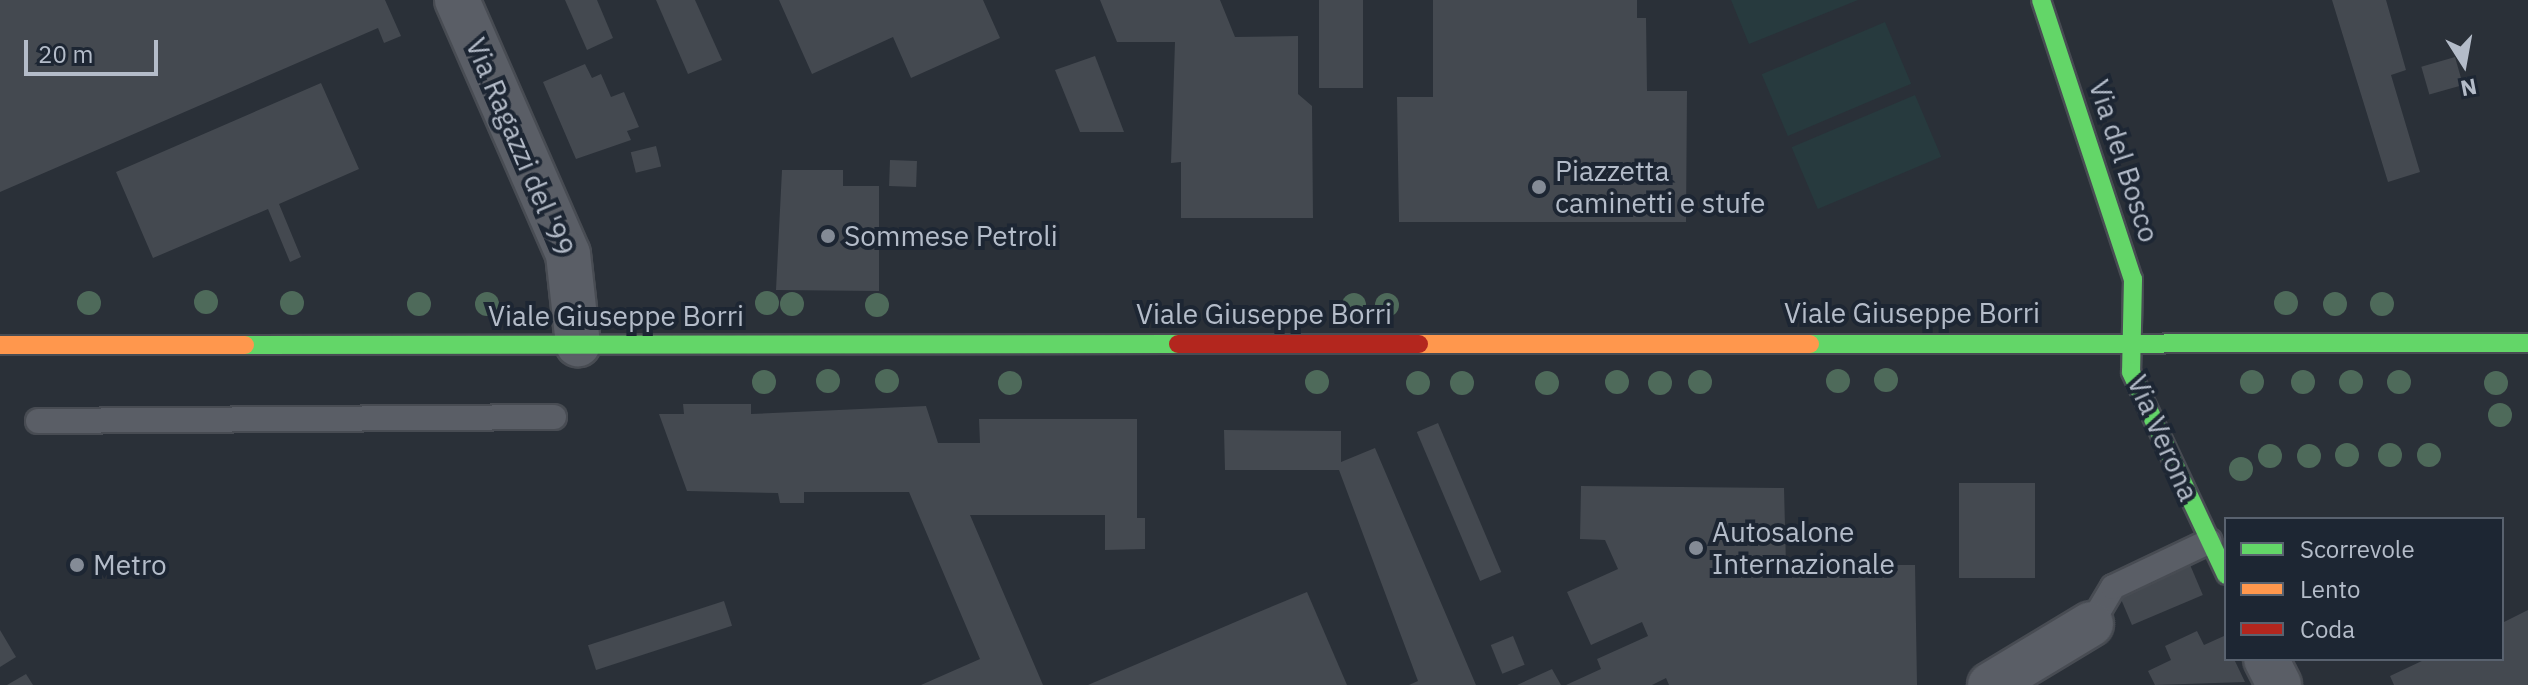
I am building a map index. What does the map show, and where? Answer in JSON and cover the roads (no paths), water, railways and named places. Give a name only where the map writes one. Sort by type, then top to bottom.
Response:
[{"type":"main road","name":"Via del Bosco","points":[[2041,0],[2133,279],[2129,343]]},
{"type":"main road","name":"Via Verona","points":[[2129,343],[2136,384],[2224,571]]},
{"type":"main road","name":"Viale Giuseppe Borri","points":[[0,345],[2528,343]]},
{"type":"street","name":"Via Ragazzi del '99","points":[[457,0],[568,254],[578,344]]},
{"type":"street","points":[[1990,685],[2091,624]]},
{"type":"street","points":[[2267,661],[2279,685]]},
{"type":"lane","points":[[38,421],[554,417]]},
{"type":"lane","points":[[2091,624],[2113,587],[2210,541]]},
{"type":"place","name":"Piazzetta caminetti e stufe","points":[[1539,187]]},
{"type":"place","name":"Sommese Petroli","points":[[828,236]]},
{"type":"place","name":"Autosalone Internazionale","points":[[1696,548]]},
{"type":"place","name":"Metro","points":[[77,565]]}]
